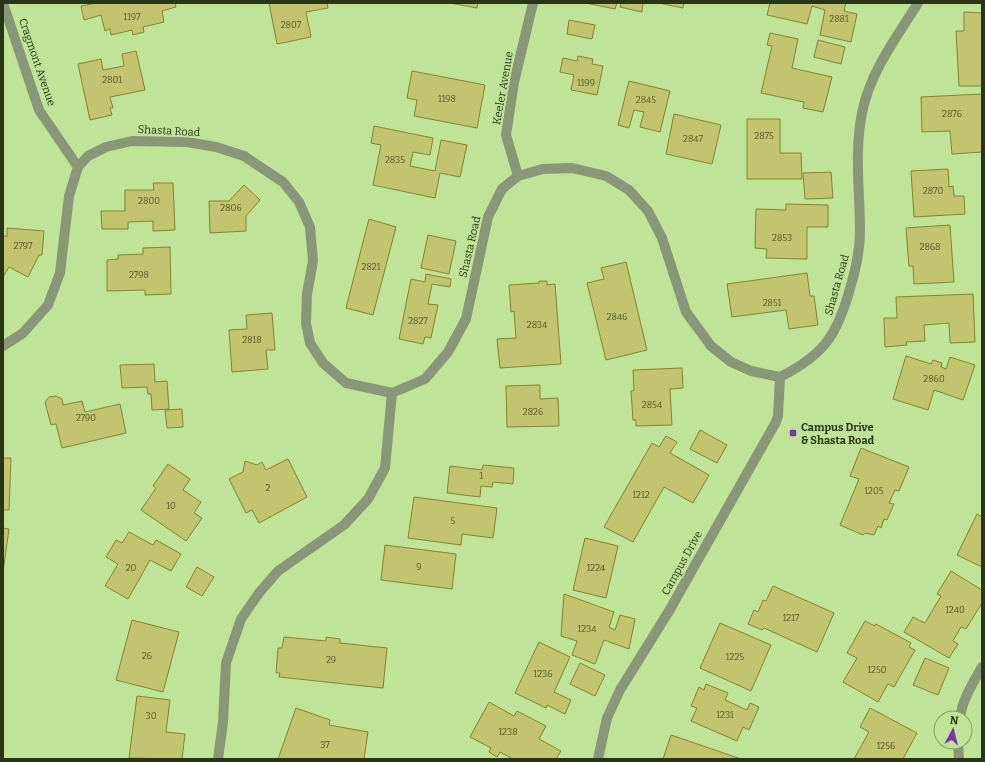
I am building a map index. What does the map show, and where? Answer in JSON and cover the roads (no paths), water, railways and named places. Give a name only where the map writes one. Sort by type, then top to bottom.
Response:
[{"type":"street","name":"Cragmont Avenue","points":[[3,3],[39,110],[78,167]]},
{"type":"street","name":"Keeler Avenue","points":[[518,176],[506,136],[514,82],[533,3]]},
{"type":"street","name":"Shasta Road","points":[[78,167],[88,156],[106,147],[132,141],[187,142],[216,147],[244,156],[283,182],[299,202],[310,226],[313,261],[307,294],[306,323],[310,342],[323,363],[346,383],[392,393],[425,379],[448,352],[466,319],[488,217],[502,189],[518,176],[543,169],[572,168],[606,176],[629,190],[648,211],[662,238],[686,312],[711,346],[731,362],[751,371],[780,377],[803,366],[828,342],[843,315],[857,265],[860,233],[857,160],[862,113],[870,85],[881,60],[918,3]]},
{"type":"street","points":[[3,346],[23,333],[48,305],[60,273],[69,196],[78,167]]},
{"type":"street","name":"Campus Drive","points":[[598,759],[606,718],[620,690],[669,612],[776,422],[778,416],[780,377]]},
{"type":"street","points":[[218,759],[223,722],[226,663],[241,619],[259,593],[278,571],[344,526],[368,499],[385,468],[392,393]]},
{"type":"street","points":[[961,710],[970,688],[982,667]]},
{"type":"place","name":"Campus Drive & Shasta Road","points":[[793,433]]}]
